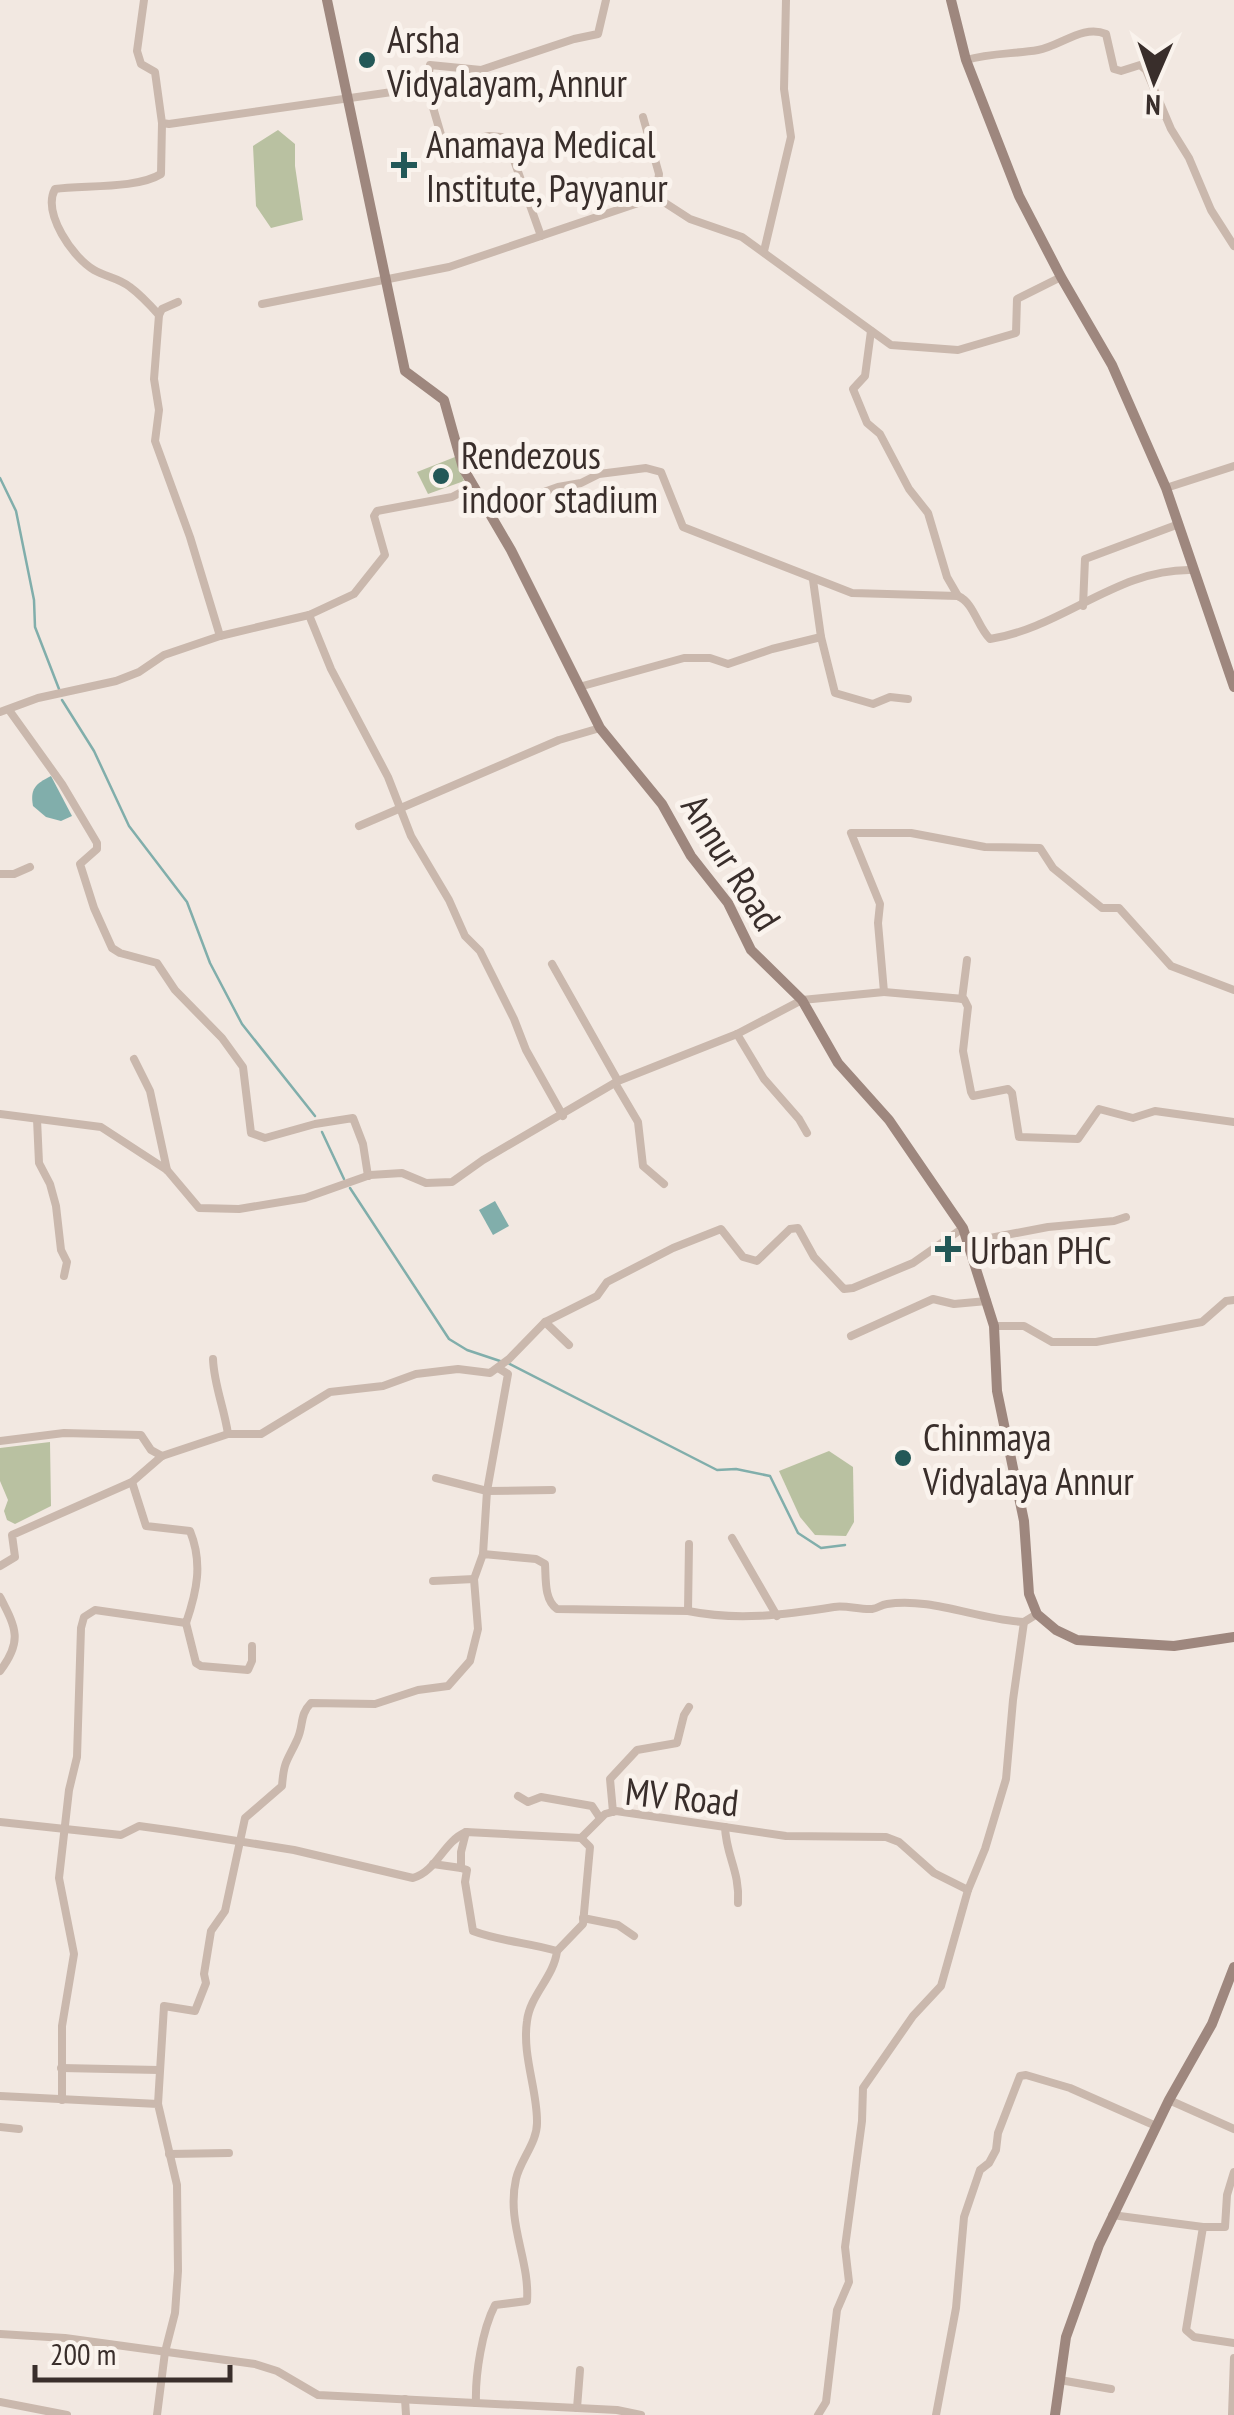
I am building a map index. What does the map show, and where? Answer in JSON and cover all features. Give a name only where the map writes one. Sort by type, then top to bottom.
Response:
[{"type":"main road","name":"Annur Road","points":[[328,0],[405,371],[444,400],[458,455],[472,486],[544,613],[600,728],[662,804],[691,856],[728,903],[751,950],[802,1000],[838,1063],[889,1120],[963,1228],[994,1326],[997,1391],[1024,1522],[1028,1594],[1037,1614]]},
{"type":"main road","points":[[951,0],[966,60],[1019,196],[1112,365],[1166,488],[1234,688]]},
{"type":"main road","points":[[1037,1614],[1056,1630],[1077,1640],[1174,1646],[1234,1637]]},
{"type":"main road","points":[[1056,2415],[1066,2337],[1112,2216],[1168,2100],[1212,2024],[1234,1967]]},
{"type":"street","points":[[144,0],[137,52],[141,64],[155,72],[162,123],[161,174],[107,186],[55,190],[51,207],[82,261],[96,272],[129,286],[158,315]]},
{"type":"street","points":[[541,236],[502,137],[444,144],[427,87],[430,65],[481,70],[574,38],[598,34],[606,0]]},
{"type":"street","points":[[764,251],[790,137],[784,89],[786,0]]},
{"type":"street","points":[[966,60],[1006,51],[1040,50],[1093,30],[1106,34],[1114,69],[1121,71],[1140,65],[1146,70],[1171,130],[1234,246]]},
{"type":"street","points":[[162,123],[427,87]]},
{"type":"street","points":[[643,117],[659,174],[656,197]]},
{"type":"street","points":[[656,197],[690,218],[742,237],[891,346],[958,350],[1016,332],[1017,300],[1061,277]]},
{"type":"street","points":[[262,304],[449,267],[656,197]]},
{"type":"street","points":[[178,302],[158,315],[154,386],[159,410],[155,441],[220,636]]},
{"type":"street","points":[[872,331],[865,376],[852,389],[867,423],[880,434],[902,477],[928,513],[946,577],[958,596],[970,605],[975,620],[990,639],[1083,606],[1096,596],[1167,569],[1192,570]]},
{"type":"street","points":[[1166,488],[1234,466]]},
{"type":"street","points":[[488,512],[599,474],[646,468],[661,472],[682,528],[771,560],[813,580],[871,595],[958,596]]},
{"type":"street","points":[[368,1176],[364,1144],[353,1118],[265,1138],[251,1134],[246,1076],[236,1055],[175,990],[157,963],[120,954],[108,942],[80,864],[97,850],[97,843],[62,784],[4,711],[38,698],[116,681],[139,672],[164,655],[220,636],[309,616],[351,597],[385,555],[374,516],[377,511],[452,496],[472,486]]},
{"type":"street","points":[[1083,606],[1085,558],[1179,524]]},
{"type":"street","points":[[813,580],[821,638],[835,693],[873,704],[890,697],[908,699]]},
{"type":"street","points":[[309,616],[331,670],[388,777],[400,812],[450,900],[465,936],[480,951],[526,1050],[563,1116]]},
{"type":"street","points":[[579,688],[684,658],[710,658],[728,664],[821,638]]},
{"type":"street","points":[[359,826],[400,812],[440,790],[559,740],[600,728]]},
{"type":"street","points":[[884,992],[880,904],[851,834],[912,833],[985,847],[1040,848],[1054,868],[1102,908],[1119,908],[1171,966],[1234,990]]},
{"type":"street","points":[[0,874],[14,874],[30,866]]},
{"type":"street","points":[[962,999],[968,960]]},
{"type":"street","points":[[552,964],[638,1122],[643,1166],[664,1184]]},
{"type":"street","points":[[0,1114],[101,1128],[168,1170],[198,1208],[239,1209],[304,1198],[368,1176],[402,1173],[426,1183],[452,1182],[617,1082],[737,1034],[802,1000],[884,992],[962,999],[968,1006],[962,1050],[970,1092],[973,1096],[1008,1089],[1012,1093],[1019,1137],[1078,1138],[1099,1109],[1133,1118],[1156,1111],[1234,1122]]},
{"type":"street","points":[[737,1034],[764,1079],[807,1133]]},
{"type":"street","points":[[134,1059],[150,1091],[168,1170]]},
{"type":"street","points":[[37,1120],[38,1163],[56,1206],[61,1250],[67,1262],[64,1276]]},
{"type":"street","points":[[969,1242],[1004,1233],[1126,1217]]},
{"type":"street","points":[[0,1566],[15,1558],[12,1535],[19,1530],[132,1482],[162,1456],[228,1434],[261,1434],[330,1392],[383,1386],[416,1374],[458,1369],[490,1373],[545,1322],[597,1296],[608,1282],[673,1248],[721,1230],[744,1257],[757,1262],[790,1229],[798,1228],[814,1257],[844,1288],[853,1288],[913,1262],[963,1228]]},
{"type":"street","points":[[851,1336],[932,1299],[954,1304],[987,1300]]},
{"type":"street","points":[[994,1326],[1024,1326],[1052,1342],[1096,1342],[1202,1322],[1226,1301],[1234,1300]]},
{"type":"street","points":[[545,1322],[569,1345]]},
{"type":"street","points":[[214,1359],[214,1383],[224,1406],[228,1434]]},
{"type":"street","points":[[157,2415],[165,2352],[175,2314],[178,2272],[177,2185],[158,2104],[164,2006],[195,2011],[206,1983],[204,1974],[212,1932],[225,1910],[245,1818],[282,1786],[284,1758],[298,1739],[302,1712],[311,1703],[375,1704],[418,1690],[448,1686],[470,1661],[478,1629],[474,1580],[483,1554],[487,1491],[508,1374],[503,1364]]},
{"type":"street","points":[[0,1442],[64,1433],[141,1435],[151,1450],[162,1456]]},
{"type":"street","points":[[436,1478],[487,1491],[552,1490]]},
{"type":"street","points":[[132,1482],[146,1526],[190,1531],[194,1539],[198,1578],[186,1623],[196,1664],[248,1670],[252,1646]]},
{"type":"street","points":[[732,1538],[777,1616]]},
{"type":"street","points":[[688,1611],[689,1544]]},
{"type":"street","points":[[483,1554],[536,1559],[545,1564],[546,1591],[557,1609],[777,1616],[837,1606],[872,1608],[887,1604],[944,1606],[958,1613],[1024,1622],[1037,1614]]},
{"type":"street","points":[[432,1581],[474,1580]]},
{"type":"street","points":[[0,1597],[16,1628],[14,1653],[0,1670]]},
{"type":"street","points":[[62,2100],[66,1987],[74,1954],[59,1878],[77,1757],[84,1617],[95,1610],[186,1623]]},
{"type":"street","points":[[818,2415],[826,2402],[837,2310],[849,2282],[845,2247],[863,2088],[914,2016],[941,1986],[1006,1778],[1024,1622]]},
{"type":"street","points":[[613,1812],[610,1778],[637,1750],[678,1743],[689,1707]]},
{"type":"street","points":[[518,1796],[528,1802],[540,1797],[592,1806],[600,1818]]},
{"type":"street","name":"MV Road","points":[[466,1832],[581,1838],[600,1818],[613,1812],[786,1836],[886,1838],[899,1842],[934,1873],[968,1890]]},
{"type":"street","points":[[0,1822],[120,1835],[139,1826],[294,1850],[413,1878],[422,1876],[454,1837],[466,1832]]},
{"type":"street","points":[[725,1827],[725,1840],[738,1874],[738,1903]]},
{"type":"street","points":[[461,1868],[460,1852],[466,1832]]},
{"type":"street","points":[[476,2403],[478,2361],[490,2314],[496,2305],[527,2301],[529,2274],[517,2245],[514,2224],[516,2179],[538,2126],[526,2022],[556,1960],[557,1950],[578,1931],[583,1918],[590,1847],[581,1838]]},
{"type":"street","points":[[433,1864],[467,1870],[464,1882],[473,1930],[491,1938],[519,1940],[557,1950]]},
{"type":"street","points":[[583,1918],[618,1924],[634,1936]]},
{"type":"street","points":[[62,2068],[159,2070]]},
{"type":"street","points":[[936,2415],[950,2350],[967,2203],[980,2170],[996,2150],[998,2133],[1020,2076],[1026,2074],[1070,2088],[1156,2126]]},
{"type":"street","points":[[0,2096],[158,2104]]},
{"type":"street","points":[[1168,2100],[1234,2129]]},
{"type":"street","points":[[0,2127],[19,2129]]},
{"type":"street","points":[[168,2154],[228,2153]]},
{"type":"street","points":[[1112,2216],[1225,2227],[1227,2195],[1234,2172]]},
{"type":"street","points":[[1204,2227],[1186,2330],[1194,2337],[1234,2343]]},
{"type":"street","points":[[0,2334],[65,2338],[256,2364],[318,2394],[476,2403],[517,2410],[577,2408],[641,2415]]},
{"type":"street","points":[[1232,2415],[1234,2358]]},
{"type":"street","points":[[577,2408],[580,2370]]},
{"type":"street","points":[[1060,2380],[1111,2389]]},
{"type":"street","points":[[405,2399],[406,2415]]},
{"type":"street","points":[[0,2402],[67,2415]]},
{"type":"green space","points":[[278,130],[295,144],[303,220],[271,228],[256,206],[253,146]]},
{"type":"green space","name":"Rendezous indoor stadium","points":[[455,457],[464,481],[428,494],[417,472]]},
{"type":"green space","points":[[50,1442],[51,1506],[15,1524],[7,1520],[4,1511],[8,1500],[0,1481],[0,1448]]},
{"type":"green space","points":[[829,1451],[853,1467],[854,1522],[846,1536],[815,1535],[800,1517],[779,1471]]},
{"type":"water","points":[[51,776],[72,816],[61,821],[46,817],[33,806],[35,788]]},
{"type":"water","points":[[495,1201],[509,1226],[493,1235],[479,1210]]},
{"type":"waterway","points":[[0,478],[16,511],[34,600],[35,627],[59,689]]},
{"type":"waterway","points":[[62,700],[94,751],[129,826],[187,902],[210,963],[242,1024],[315,1116]]},
{"type":"waterway","points":[[322,1132],[344,1179]]},
{"type":"waterway","points":[[350,1188],[449,1339],[500,1361]]},
{"type":"waterway","points":[[508,1363],[717,1470],[736,1469],[770,1476],[798,1533],[821,1548],[845,1545]]},
{"type":"place","name":"Arsha Vidyalayam, Annur","points":[[367,60]]},
{"type":"place","name":"Anamaya Medical Institute, Payyanur","points":[[404,165]]},
{"type":"place","name":"Rendezous indoor stadium","points":[[441,476]]},
{"type":"place","name":"Urban PHC","points":[[948,1249]]},
{"type":"place","name":"Chinmaya Vidyalaya Annur","points":[[903,1458]]}]
